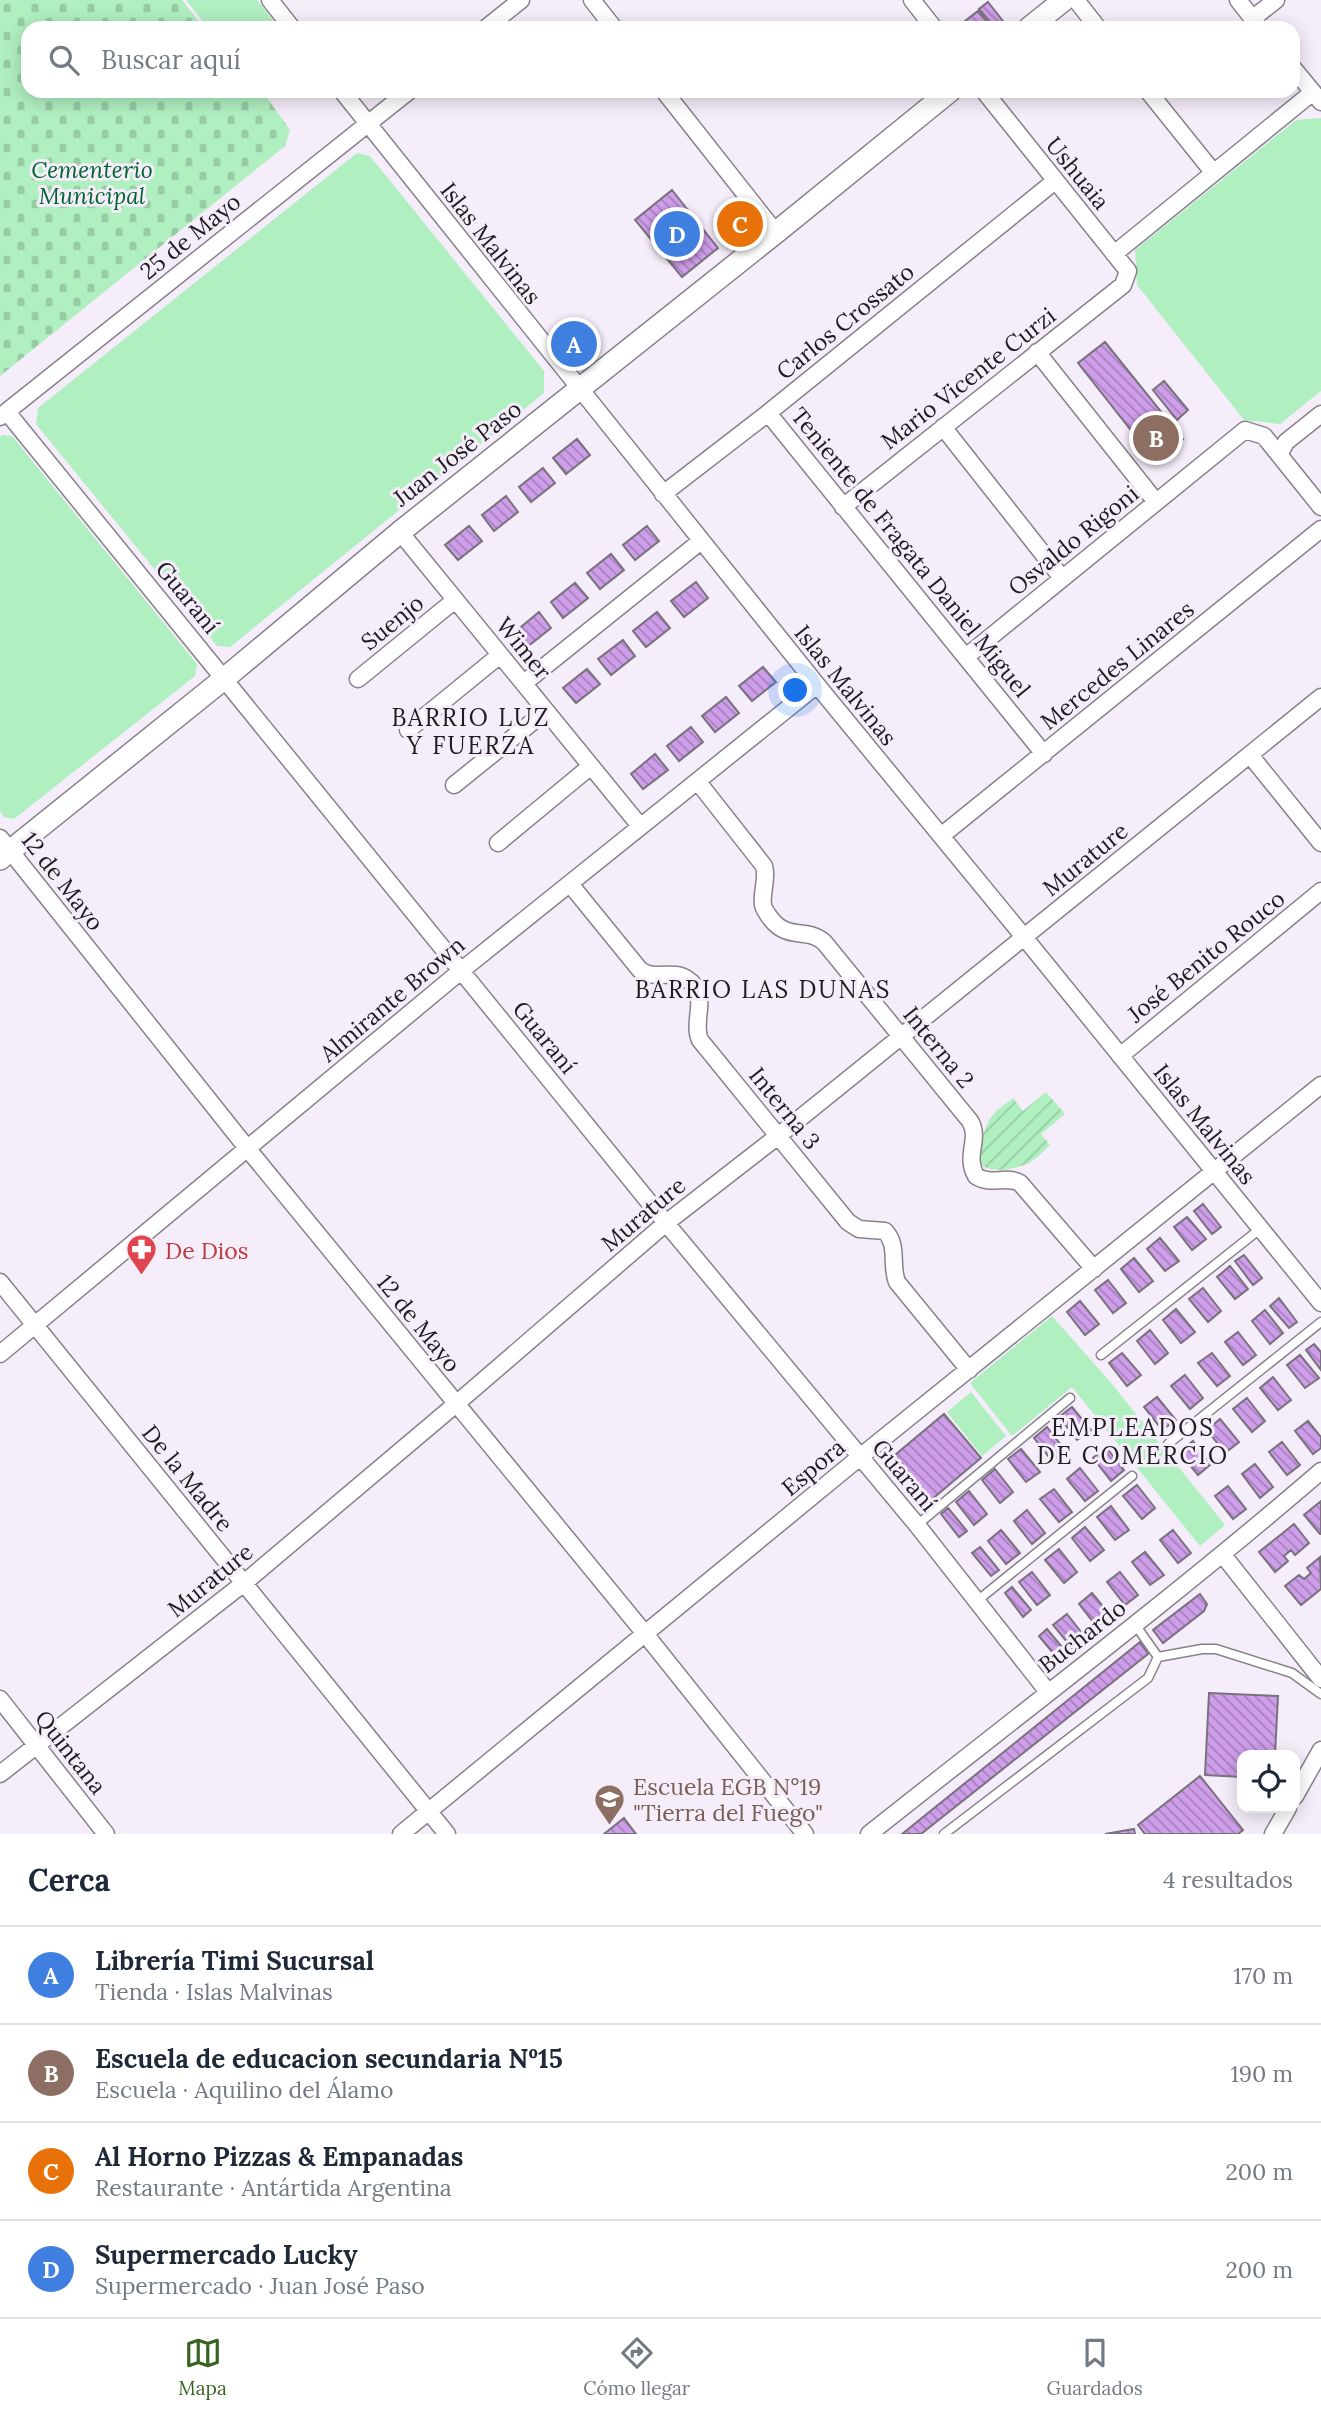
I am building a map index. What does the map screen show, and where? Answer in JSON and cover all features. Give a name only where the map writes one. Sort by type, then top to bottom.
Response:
[{"type":"main road","points":[[1038,21],[1064,0]]},
{"type":"main road","name":"Juan José Paso","points":[[3,849],[225,677],[400,532],[941,98]]},
{"type":"street","points":[[270,0],[286,21]]},
{"type":"street","points":[[495,21],[521,0]]},
{"type":"street","points":[[592,0],[608,21]]},
{"type":"street","points":[[912,0],[928,21]]},
{"type":"street","points":[[1076,0],[1092,21]]},
{"type":"street","points":[[1238,0],[1254,21]]},
{"type":"street","points":[[1258,21],[1276,0]]},
{"type":"street","points":[[1114,254],[1213,172],[1317,97],[1300,76]]},
{"type":"street","name":"Islas Malvinas","points":[[348,98],[817,685],[1261,1228],[1315,1284],[1321,1303]]},
{"type":"street","name":"25 de Mayo","points":[[4,414],[400,98]]},
{"type":"street","points":[[670,98],[776,233]]},
{"type":"street","name":"Ushuaia","points":[[990,98],[1128,271],[1123,285]]},
{"type":"street","points":[[1154,98],[1213,172]]},
{"type":"street","name":"Carlos Crossato","points":[[663,494],[768,413],[1055,181]]},
{"type":"street","name":"Mario Vicente Curzi","points":[[843,507],[1123,285]]},
{"type":"street","points":[[1037,352],[1156,502]]},
{"type":"street","name":"Teniente de Fragata Daniel Miguel","points":[[768,413],[1044,754]]},
{"type":"street","name":"Guaraní","points":[[4,414],[225,677],[666,1223],[917,1525],[1048,1692]]},
{"type":"street","points":[[1321,414],[1286,442],[1279,455],[1321,507]]},
{"type":"street","points":[[943,427],[1062,578]]},
{"type":"street","name":"Osvaldo Rigoni","points":[[967,656],[1241,432],[1245,430],[1265,436],[1279,455]]},
{"type":"street","name":"Mercedes Linares","points":[[941,836],[1321,529]]},
{"type":"street","name":"Wimer","points":[[400,532],[640,826]]},
{"type":"street","points":[[524,683],[701,541]]},
{"type":"street","name":"Suenjo","points":[[358,679],[455,600]]},
{"type":"street","points":[[408,730],[500,655]]},
{"type":"street","name":"Almirante Brown","points":[[0,1354],[462,970],[817,685]]},
{"type":"street","name":"Murature","points":[[0,1774],[243,1583],[666,1223],[778,1136],[1321,697]]},
{"type":"street","points":[[454,785],[546,711]]},
{"type":"street","points":[[1250,755],[1321,844]]},
{"type":"street","points":[[498,843],[591,766]]},
{"type":"street","name":"Interna 2","points":[[698,782],[764,866],[764,908],[771,919],[780,929],[810,934],[824,942],[974,1127],[971,1160],[976,1176],[992,1182],[1010,1179],[1020,1183],[1094,1269]]},
{"type":"street","name":"12 de Mayo","points":[[3,849],[646,1635],[805,1834]]},
{"type":"street","name":"Interna 3","points":[[570,884],[640,971],[654,976],[677,975],[691,982],[701,1003],[696,1027],[700,1040],[854,1226],[885,1231],[892,1238],[897,1282],[969,1370]]},
{"type":"street","name":"José Benito Rouco","points":[[1120,1056],[1321,891]]},
{"type":"street","name":"Espora","points":[[401,1834],[860,1457],[1321,1085]]},
{"type":"street","name":"De la Madre","points":[[0,1282],[447,1834]]},
{"type":"street","name":"Buchardo","points":[[869,1834],[1223,1555],[1321,1471]]},
{"type":"street","points":[[1223,1555],[1321,1679]]},
{"type":"street","name":"Quintana","points":[[0,1699],[106,1834]]},
{"type":"street","points":[[1300,1787],[1321,1750]]},
{"type":"street","points":[[1273,1834],[1285,1813]]},
{"type":"lane","points":[[1101,1356],[1261,1228]]},
{"type":"lane","points":[[1168,1444],[1321,1322]]},
{"type":"lane","points":[[917,1525],[1070,1398]]},
{"type":"lane","points":[[977,1601],[1132,1476]]},
{"type":"lane","points":[[1134,1623],[1158,1657]]},
{"type":"lane","points":[[1158,1657],[1216,1649],[1292,1673],[1321,1694]]},
{"type":"lane","points":[[944,1834],[1148,1678],[1158,1657]]},
{"type":"green space","name":"Cementerio Municipal","points":[[0,0],[182,0],[198,21],[21,21],[21,98],[267,98],[290,130],[285,146],[0,376]]},
{"type":"green space","points":[[186,0],[257,0],[274,21],[202,21]]},
{"type":"green space","points":[[1321,118],[1321,391],[1280,424],[1244,420],[1137,285],[1135,250],[1296,120]]},
{"type":"green space","points":[[357,153],[370,156],[544,371],[544,393],[230,647],[217,646],[36,424],[38,408]]},
{"type":"green space","points":[[2,435],[12,436],[197,664],[195,676],[14,819],[4,817],[0,811]]},
{"type":"green space","points":[[1046,1092],[1065,1114],[1041,1134],[1050,1145],[1032,1161],[1020,1166],[1000,1170],[984,1166],[979,1161],[978,1153],[994,1113],[1013,1098],[1023,1111]]},
{"type":"green space","points":[[1052,1316],[1112,1384],[1225,1525],[1200,1546],[1072,1387],[1012,1436],[970,1383]]},
{"type":"green space","points":[[971,1392],[1006,1436],[982,1456],[947,1412]]},
{"type":"building","points":[[988,2],[1003,21],[989,21],[979,9]]},
{"type":"building","points":[[978,11],[986,21],[965,21]]},
{"type":"building","points":[[672,190],[718,248],[682,277],[635,220]]},
{"type":"building","points":[[739,209],[745,217],[743,231],[730,217]]},
{"type":"building","points":[[1105,342],[1183,439],[1156,462],[1078,363]]},
{"type":"building","points":[[1164,381],[1188,410],[1177,420],[1153,390]]},
{"type":"building","points":[[577,439],[590,455],[566,474],[553,458]]},
{"type":"building","points":[[543,468],[555,483],[531,502],[519,487]]},
{"type":"building","points":[[506,496],[518,512],[494,531],[482,515]]},
{"type":"building","points":[[469,526],[482,541],[458,560],[445,545]]},
{"type":"building","points":[[647,526],[659,541],[635,560],[623,545]]},
{"type":"building","points":[[611,554],[624,570],[600,589],[587,573]]},
{"type":"building","points":[[696,582],[708,598],[684,617],[671,601]]},
{"type":"building","points":[[575,583],[588,598],[563,618],[551,602]]},
{"type":"building","points":[[539,612],[551,628],[527,647],[515,632]]},
{"type":"building","points":[[657,612],[670,628],[646,647],[633,631]]},
{"type":"building","points":[[623,640],[635,656],[611,675],[598,659]]},
{"type":"building","points":[[763,667],[776,682],[752,701],[739,686]]},
{"type":"building","points":[[587,669],[600,684],[576,703],[563,688]]},
{"type":"building","points":[[726,697],[739,713],[715,732],[702,716]]},
{"type":"building","points":[[691,727],[703,742],[679,761],[667,746]]},
{"type":"building","points":[[655,754],[668,770],[643,789],[631,774]]},
{"type":"building","points":[[1203,1204],[1221,1227],[1212,1234],[1194,1211]]},
{"type":"building","points":[[1187,1217],[1206,1239],[1192,1250],[1174,1227]]},
{"type":"building","points":[[1160,1238],[1179,1261],[1165,1271],[1147,1249]]},
{"type":"building","points":[[1244,1255],[1262,1278],[1253,1285],[1235,1261]]},
{"type":"building","points":[[1134,1258],[1153,1281],[1139,1292],[1121,1269]]},
{"type":"building","points":[[1230,1266],[1248,1289],[1235,1299],[1217,1277]]},
{"type":"building","points":[[1108,1280],[1126,1303],[1113,1313],[1095,1290]]},
{"type":"building","points":[[1203,1288],[1221,1311],[1208,1322],[1189,1299]]},
{"type":"building","points":[[1279,1298],[1297,1322],[1289,1328],[1270,1306]]},
{"type":"building","points":[[1080,1301],[1099,1324],[1085,1335],[1067,1312]]},
{"type":"building","points":[[1176,1309],[1195,1332],[1181,1343],[1163,1320]]},
{"type":"building","points":[[1265,1310],[1283,1333],[1270,1344],[1252,1321]]},
{"type":"building","points":[[1150,1330],[1168,1353],[1155,1364],[1137,1341]]},
{"type":"building","points":[[1238,1332],[1256,1355],[1243,1365],[1225,1342]]},
{"type":"building","points":[[1314,1344],[1321,1352],[1321,1370],[1306,1350]]},
{"type":"building","points":[[1122,1353],[1141,1375],[1127,1386],[1109,1363]]},
{"type":"building","points":[[1212,1353],[1230,1376],[1217,1386],[1198,1363]]},
{"type":"building","points":[[1300,1355],[1319,1378],[1305,1388],[1287,1365]]},
{"type":"building","points":[[1185,1375],[1203,1398],[1190,1409],[1171,1386]]},
{"type":"building","points":[[1273,1377],[1291,1400],[1278,1410],[1260,1388]]},
{"type":"building","points":[[1157,1397],[1176,1420],[1162,1430],[1144,1407]]},
{"type":"building","points":[[1247,1398],[1265,1421],[1252,1432],[1233,1409]]},
{"type":"building","points":[[1072,1407],[1091,1430],[1077,1440],[1059,1417]]},
{"type":"building","points":[[944,1414],[981,1458],[931,1500],[895,1455]]},
{"type":"building","points":[[1220,1419],[1239,1442],[1225,1453],[1207,1430]]},
{"type":"building","points":[[1308,1421],[1321,1437],[1321,1448],[1313,1454],[1295,1431]]},
{"type":"building","points":[[1047,1427],[1065,1450],[1052,1461],[1034,1438]]},
{"type":"building","points":[[1193,1441],[1211,1464],[1198,1475],[1179,1452]]},
{"type":"building","points":[[1282,1442],[1300,1465],[1287,1475],[1269,1452]]},
{"type":"building","points":[[1106,1447],[1124,1470],[1111,1481],[1093,1458]]},
{"type":"building","points":[[1021,1449],[1040,1472],[1026,1482],[1008,1459]]},
{"type":"building","points":[[1255,1464],[1273,1487],[1260,1498],[1242,1474]]},
{"type":"building","points":[[1080,1468],[1098,1491],[1085,1501],[1067,1479]]},
{"type":"building","points":[[995,1469],[1013,1492],[1000,1503],[982,1480]]},
{"type":"building","points":[[1137,1485],[1155,1508],[1142,1519],[1123,1496]]},
{"type":"building","points":[[1228,1486],[1246,1509],[1233,1519],[1215,1496]]},
{"type":"building","points":[[1054,1489],[1072,1512],[1059,1522],[1040,1499]]},
{"type":"building","points":[[969,1491],[987,1514],[974,1525],[956,1502]]},
{"type":"building","points":[[1321,1501],[1321,1534],[1320,1534],[1304,1515]]},
{"type":"building","points":[[1111,1506],[1129,1530],[1115,1540],[1097,1517]]},
{"type":"building","points":[[948,1508],[967,1531],[959,1537],[941,1514]]},
{"type":"building","points":[[1027,1510],[1045,1533],[1032,1544],[1014,1521]]},
{"type":"building","points":[[1294,1524],[1309,1543],[1295,1555],[1291,1550],[1284,1556],[1288,1561],[1275,1572],[1259,1552]]},
{"type":"building","points":[[1085,1527],[1104,1550],[1090,1561],[1072,1538]]},
{"type":"building","points":[[1001,1530],[1020,1553],[1006,1564],[988,1541]]},
{"type":"building","points":[[1173,1530],[1191,1553],[1178,1563],[1160,1540]]},
{"type":"building","points":[[980,1547],[999,1570],[991,1576],[972,1553]]},
{"type":"building","points":[[1059,1549],[1077,1572],[1064,1583],[1045,1560]]},
{"type":"building","points":[[1145,1552],[1164,1575],[1150,1585],[1132,1562]]},
{"type":"building","points":[[1320,1557],[1321,1589],[1301,1605],[1285,1586],[1299,1575],[1304,1579],[1311,1573],[1307,1568]]},
{"type":"building","points":[[1032,1572],[1050,1595],[1037,1605],[1019,1582]]},
{"type":"building","points":[[1120,1572],[1138,1595],[1125,1605],[1107,1582]]},
{"type":"building","points":[[1012,1587],[1031,1610],[1023,1617],[1005,1593]]},
{"type":"building","points":[[1092,1593],[1111,1616],[1097,1627],[1079,1604]]},
{"type":"building","points":[[1200,1594],[1207,1604],[1204,1611],[1163,1643],[1153,1630]]},
{"type":"building","points":[[1067,1614],[1085,1637],[1072,1648],[1053,1625]]},
{"type":"building","points":[[1047,1629],[1066,1652],[1058,1659],[1039,1636]]},
{"type":"building","points":[[1140,1642],[1148,1654],[921,1834],[902,1834]]},
{"type":"building","points":[[1209,1693],[1278,1696],[1275,1750],[1237,1750],[1237,1777],[1205,1775]]},
{"type":"building","points":[[1200,1776],[1243,1830],[1238,1834],[1145,1834],[1138,1825]]},
{"type":"building","points":[[624,1818],[636,1834],[604,1834]]},
{"type":"building","points":[[1134,1829],[1135,1834],[1105,1834]]},
{"type":"place","name":"Al Horno Pizzas & Empanadas","points":[[740,224]]},
{"type":"place","name":"Supermercado Lucky","points":[[677,234]]},
{"type":"place","name":"Librería Timi Sucursal","points":[[574,344]]},
{"type":"place","name":"Escuela de educacion secundaria Nº15","points":[[1156,438]]},
{"type":"place","name":"De Dios","points":[[142,1277]]},
{"type":"place","name":"Escuela EGB N°19 \"Tierra del Fuego\"","points":[[610,1826]]},
{"type":"district","name":"BARRIO LUZ Y FUERZA","points":[[471,731]]},
{"type":"district","name":"BARRIO LAS DUNAS","points":[[763,989]]},
{"type":"district","name":"EMPLEADOS DE COMERCIO","points":[[1133,1441]]}]
